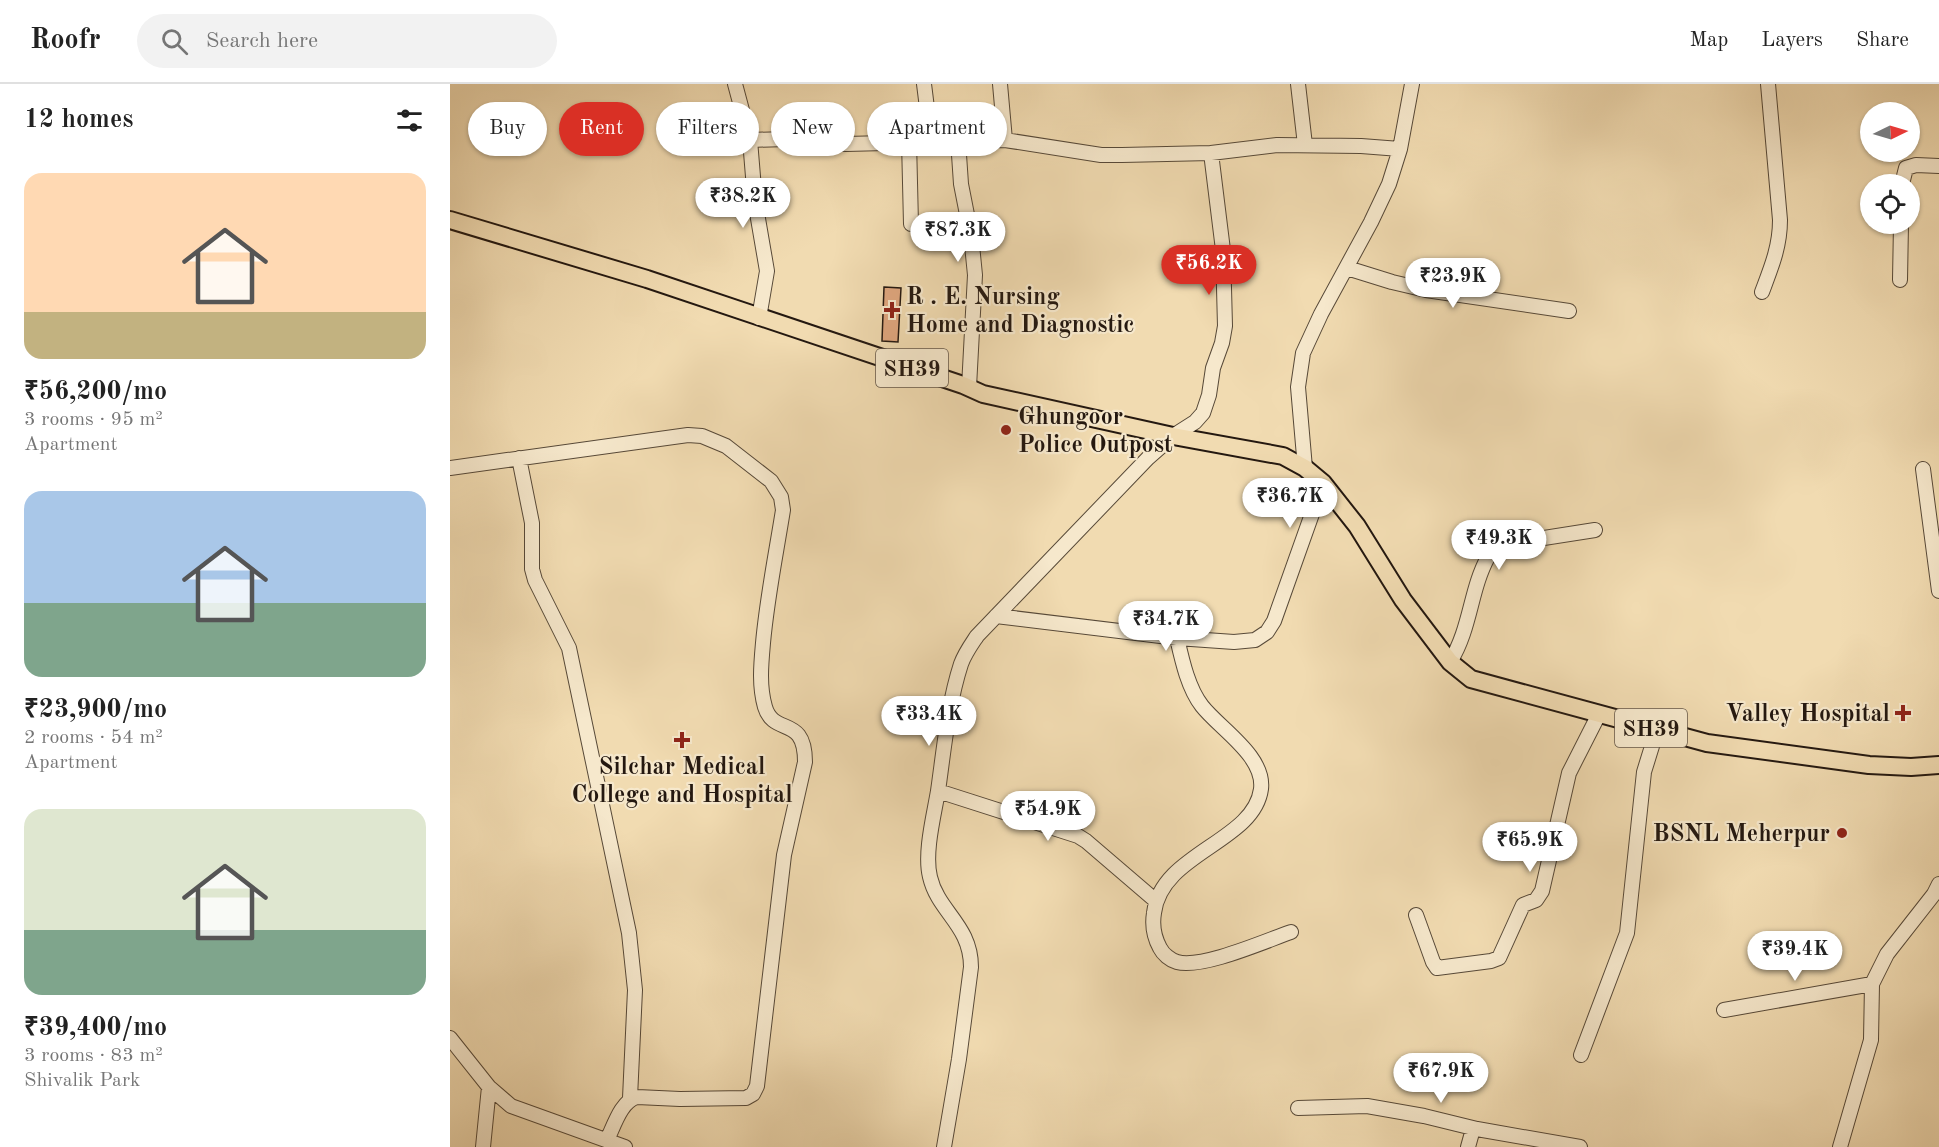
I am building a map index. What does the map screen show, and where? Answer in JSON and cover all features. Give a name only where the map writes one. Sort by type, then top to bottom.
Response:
[{"type":"main road","name":"SH39","points":[[450,220],[647,279],[969,387],[983,394],[1173,436],[1283,456],[1305,468],[1323,483],[1357,526],[1403,600],[1450,662],[1471,679],[1707,743],[1869,765],[1911,767],[1939,765]]},
{"type":"street","points":[[735,84],[740,102]]},
{"type":"street","points":[[924,84],[926,102]]},
{"type":"street","points":[[1000,84],[1002,102]]},
{"type":"street","points":[[1298,84],[1305,145]]},
{"type":"street","points":[[1305,468],[1298,387],[1303,353],[1389,184],[1400,149],[1412,84]]},
{"type":"street","points":[[1762,292],[1777,253],[1780,238],[1768,84]]},
{"type":"street","points":[[759,140],[867,143]]},
{"type":"street","points":[[1007,140],[1101,154],[1210,153],[1258,146],[1305,145],[1400,149]]},
{"type":"street","points":[[944,1147],[959,1059],[971,958],[966,937],[933,888],[929,877],[929,854],[956,684],[962,662],[972,642],[1115,491],[1173,436],[1195,422],[1203,413],[1225,326],[1223,250],[1210,153]]},
{"type":"street","points":[[751,156],[754,201],[768,271],[759,318]]},
{"type":"street","points":[[909,156],[910,224]]},
{"type":"street","points":[[959,156],[961,184],[971,235],[975,275],[969,387]]},
{"type":"street","points":[[1904,174],[1906,168],[1916,165],[1939,166]]},
{"type":"street","points":[[1900,280],[1901,234]]},
{"type":"street","points":[[1347,268],[1426,290],[1569,311]]},
{"type":"street","points":[[450,468],[688,435],[702,436],[726,446],[771,481],[781,497],[783,510],[766,604],[761,671],[762,695],[773,721],[796,731],[801,738],[805,748],[805,762],[784,855],[757,1086],[753,1094],[746,1098],[630,1098]]},
{"type":"street","points":[[519,458],[532,523],[532,569],[535,580],[569,648],[629,933],[635,990],[630,1098],[607,1140]]},
{"type":"street","points":[[1923,470],[1939,591]]},
{"type":"street","points":[[996,616],[1177,638],[1246,642],[1255,640],[1267,632],[1274,621],[1323,483]]},
{"type":"street","points":[[1450,662],[1465,631],[1488,556],[1496,548],[1506,544],[1595,530]]},
{"type":"street","points":[[1177,638],[1183,663],[1200,705],[1250,757],[1260,774],[1261,788],[1258,802],[1246,818],[1171,877],[1159,891],[1153,920],[1155,938],[1161,951],[1175,962],[1187,963],[1211,958],[1290,932]]},
{"type":"street","points":[[1416,915],[1437,968],[1499,958],[1522,905],[1536,900],[1542,891],[1569,773],[1599,714]]},
{"type":"street","points":[[1581,1055],[1627,933],[1644,772],[1657,730]]},
{"type":"street","points":[[938,791],[1078,836],[1156,901]]},
{"type":"street","points":[[1840,1147],[1871,1040],[1872,984],[1887,954],[1937,891]]},
{"type":"street","points":[[1724,1010],[1872,984]]},
{"type":"street","points":[[450,1038],[503,1101],[521,1111],[625,1147]]},
{"type":"street","points":[[483,1147],[489,1086]]},
{"type":"street","points":[[1298,1108],[1367,1106],[1580,1147]]},
{"type":"street","points":[[1468,1147],[1473,1128]]},
{"type":"building","points":[[884,287],[901,288],[898,342],[882,341]]},
{"type":"place","name":"R . E. Nursing Home and Diagnostic","points":[[892,310]]},
{"type":"place","name":"Ghungoor Police Outpost","points":[[1006,430]]},
{"type":"place","name":"Valley Hospital","points":[[1903,713]]},
{"type":"place","name":"Silchar Medical College and Hospital","points":[[682,740]]},
{"type":"place","name":"BSNL Meherpur","points":[[1842,833]]}]
